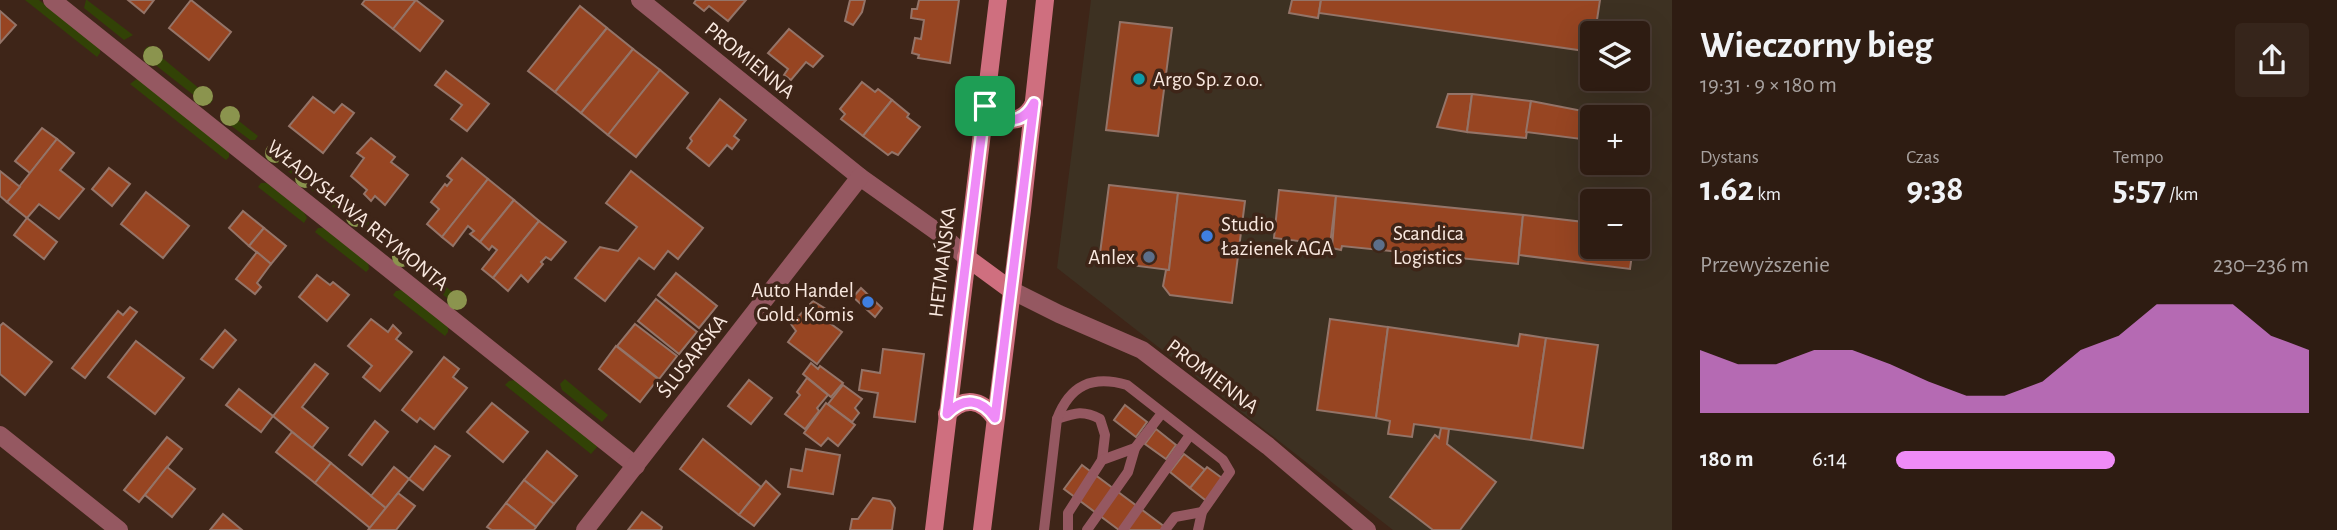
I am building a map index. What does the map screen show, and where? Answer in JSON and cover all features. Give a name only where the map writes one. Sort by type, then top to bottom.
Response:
[{"type":"main road","name":"HETMAŃSKA","points":[[934,530],[998,0]]},
{"type":"main road","points":[[982,530],[1045,0]]},
{"type":"main road","points":[[985,106],[991,114],[1007,121],[1024,116],[1034,103]]},
{"type":"main road","points":[[965,257],[1011,290]]},
{"type":"main road","points":[[947,414],[956,405],[978,402],[988,408],[995,418]]},
{"type":"street","name":"WŁADYSŁAWA REYMONTA","points":[[52,0],[636,466]]},
{"type":"street","name":"PROMIENNA","points":[[640,0],[860,177],[943,236],[965,257]]},
{"type":"street","name":"ŚLUSARSKA","points":[[585,530],[860,177]]},
{"type":"street","name":"PROMIENNA","points":[[1011,290],[1059,314],[1142,349],[1268,446],[1367,530]]},
{"type":"street","points":[[0,435],[119,530]]},
{"type":"lane","points":[[1044,530],[1057,419],[1071,393],[1098,380],[1127,385],[1223,460],[1230,472],[1202,512],[1198,530]]},
{"type":"lane","points":[[1057,419],[1077,412],[1088,413],[1100,419],[1105,435],[1102,460],[1068,513],[1069,530]]},
{"type":"lane","points":[[1087,530],[1128,472],[1135,448],[1163,413]]},
{"type":"lane","points":[[1123,530],[1190,435]]},
{"type":"lane","points":[[1102,460],[1135,448]]},
{"type":"lane","points":[[1165,530],[1175,517],[1202,512]]},
{"type":"shaded area","points":[[1091,0],[1672,0],[1672,530],[1393,530],[1057,268]]},
{"type":"green space","points":[[25,0],[39,0],[100,48],[100,53],[97,57]]},
{"type":"green space","points":[[86,0],[133,35],[124,40],[84,8]]},
{"type":"green space","points":[[148,46],[213,100],[210,104],[205,104],[144,56],[144,50]]},
{"type":"green space","points":[[138,78],[229,152],[229,157],[226,160],[130,84]]},
{"type":"green space","points":[[225,110],[258,136],[255,140],[250,140],[221,118]]},
{"type":"green space","points":[[273,147],[372,225],[361,229],[270,157],[269,152]]},
{"type":"green space","points":[[261,183],[267,183],[304,212],[307,218],[304,223],[258,187]]},
{"type":"green space","points":[[318,228],[324,228],[368,262],[369,269],[366,272],[315,232]]},
{"type":"green space","points":[[426,271],[465,302],[456,305],[423,279],[422,274]]},
{"type":"green space","points":[[402,290],[448,327],[445,336],[393,295]]},
{"type":"green space","points":[[565,379],[608,415],[602,422],[562,390],[560,384]]},
{"type":"green space","points":[[515,380],[598,446],[591,454],[505,385]]},
{"type":"building","points":[[128,0],[154,0],[144,13]]},
{"type":"building","points":[[191,0],[231,32],[209,60],[169,28]]},
{"type":"building","points":[[365,0],[416,0],[393,29],[362,4]]},
{"type":"building","points":[[416,0],[443,21],[420,51],[393,29]]},
{"type":"building","points":[[696,0],[746,0],[728,21],[709,6],[704,11],[694,3]]},
{"type":"building","points":[[850,0],[865,0],[862,12],[853,25],[845,21]]},
{"type":"building","points":[[919,0],[959,0],[950,63],[918,58],[919,55],[912,53],[915,38],[921,39],[924,20],[911,18],[912,9],[917,9]]},
{"type":"building","points":[[1292,0],[1321,0],[1318,18],[1289,13]]},
{"type":"building","points":[[1321,0],[1600,0],[1597,21],[1580,21],[1580,50],[1319,13]]},
{"type":"building","points":[[580,6],[607,28],[555,92],[528,71]]},
{"type":"building","points":[[0,11],[16,25],[0,43]]},
{"type":"building","name":"Argo Sp. z o.o.","points":[[1120,22],[1172,28],[1158,136],[1106,130]]},
{"type":"building","points":[[607,28],[633,49],[581,113],[555,92]]},
{"type":"building","points":[[789,29],[823,56],[813,67],[806,62],[791,80],[784,75],[788,69],[768,53]]},
{"type":"building","points":[[633,49],[660,70],[608,135],[581,113]]},
{"type":"building","points":[[660,70],[688,93],[636,157],[608,135]]},
{"type":"building","points":[[446,71],[489,104],[467,131],[451,119],[462,105],[435,85]]},
{"type":"building","points":[[862,82],[875,92],[878,89],[892,100],[863,136],[841,119],[845,114],[840,109]]},
{"type":"building","points":[[1448,94],[1472,94],[1467,132],[1437,127]]},
{"type":"building","points":[[1472,94],[1531,101],[1526,138],[1467,132]]},
{"type":"building","points":[[313,97],[334,113],[342,104],[354,113],[323,153],[289,126]]},
{"type":"building","points":[[720,99],[746,120],[734,136],[739,140],[732,149],[727,145],[709,166],[687,148],[692,141],[690,138]]},
{"type":"building","points":[[892,100],[920,127],[898,155],[892,152],[888,155],[863,136]]},
{"type":"building","points":[[1531,101],[1580,110],[1580,139],[1526,132]]},
{"type":"building","points":[[42,128],[57,139],[30,173],[15,161]]},
{"type":"building","points":[[371,138],[395,157],[391,162],[408,175],[385,205],[375,196],[371,201],[364,194],[367,190],[351,176],[364,158],[357,153]]},
{"type":"building","points":[[57,139],[74,153],[60,170],[84,189],[59,219],[39,204],[27,218],[7,202]]},
{"type":"building","points":[[462,158],[488,179],[442,237],[427,224],[439,209],[431,202],[445,184],[447,186],[452,180],[447,176]]},
{"type":"building","points":[[109,168],[130,184],[112,206],[92,189]]},
{"type":"building","points":[[0,171],[20,187],[7,202],[0,196]]},
{"type":"building","points":[[631,171],[703,228],[678,259],[668,251],[654,269],[639,258],[605,301],[575,278],[600,247],[618,251],[637,227],[606,203]]},
{"type":"building","points":[[488,179],[514,200],[480,242],[470,234],[474,231],[468,226],[453,246],[442,237]]},
{"type":"building","points":[[1109,185],[1178,193],[1169,270],[1099,261]]},
{"type":"building","points":[[1279,190],[1336,196],[1330,245],[1274,238]]},
{"type":"building","points":[[146,192],[189,226],[163,258],[121,224]]},
{"type":"building","name":"Studio Łazienek AGA","points":[[1178,193],[1245,201],[1232,303],[1170,295],[1163,286],[1166,270],[1169,270]]},
{"type":"building","points":[[1336,196],[1523,215],[1518,264],[1342,246],[1341,250],[1332,248]]},
{"type":"building","points":[[514,200],[539,221],[493,278],[482,269],[497,250],[492,246],[489,250],[480,242]]},
{"type":"building","points":[[243,211],[264,228],[249,246],[229,228]]},
{"type":"building","points":[[1523,215],[1580,222],[1580,259],[1631,259],[1630,269],[1519,255]]},
{"type":"building","points":[[27,218],[57,242],[44,259],[14,235]]},
{"type":"building","points":[[539,221],[566,242],[551,260],[546,257],[541,262],[543,264],[528,282],[521,275],[508,291],[493,278]]},
{"type":"building","points":[[264,228],[286,246],[271,264],[249,246]]},
{"type":"building","points":[[257,252],[271,264],[257,283],[261,287],[255,294],[236,279]]},
{"type":"building","points":[[676,273],[717,306],[699,328],[658,295]]},
{"type":"building","points":[[317,275],[330,285],[333,282],[349,295],[327,321],[299,297]]},
{"type":"building","name":"Auto Handel Gold. Komis","points":[[861,288],[882,308],[875,317],[853,297]]},
{"type":"building","points":[[656,299],[697,332],[679,354],[638,321]]},
{"type":"building","points":[[813,301],[836,315],[831,324],[842,332],[817,364],[788,342],[796,331],[791,324]]},
{"type":"building","points":[[130,307],[137,312],[85,378],[72,368],[118,311],[123,315]]},
{"type":"building","points":[[371,319],[388,332],[393,325],[401,333],[396,339],[412,352],[380,391],[363,377],[372,366],[348,346]]},
{"type":"building","points":[[1330,319],[1388,327],[1376,418],[1317,410]]},
{"type":"building","points":[[3,323],[52,362],[25,395],[0,374],[0,326]]},
{"type":"building","points":[[635,324],[677,356],[659,379],[617,346]]},
{"type":"building","points":[[1388,327],[1518,346],[1520,334],[1546,338],[1531,440],[1414,424],[1412,437],[1388,434],[1390,421],[1376,418]]},
{"type":"building","points":[[225,330],[236,340],[213,368],[201,359]]},
{"type":"building","points":[[1546,338],[1598,345],[1583,448],[1531,440]]},
{"type":"building","points":[[136,341],[184,378],[155,414],[108,377]]},
{"type":"building","points":[[616,346],[658,379],[640,402],[599,369]]},
{"type":"building","points":[[883,349],[924,354],[915,422],[874,417],[878,393],[859,390],[862,370],[880,373]]},
{"type":"building","points":[[444,357],[459,369],[453,377],[467,388],[434,429],[420,418],[417,422],[402,410]]},
{"type":"building","points":[[811,363],[818,369],[820,366],[843,383],[831,397],[803,374]]},
{"type":"building","points":[[315,364],[328,374],[302,407],[328,428],[312,448],[273,416]]},
{"type":"building","points":[[807,378],[828,395],[805,429],[785,414],[800,395],[797,392]]},
{"type":"building","points":[[749,380],[772,398],[751,424],[728,406]]},
{"type":"building","points":[[843,385],[862,399],[855,408],[859,413],[852,422],[828,404]]},
{"type":"building","points":[[239,389],[273,416],[261,432],[226,405]]},
{"type":"building","points":[[492,403],[528,432],[503,462],[467,432]]},
{"type":"building","points":[[826,403],[855,425],[838,446],[828,438],[821,446],[804,433]]},
{"type":"building","points":[[1125,405],[1147,422],[1136,437],[1114,420]]},
{"type":"building","points":[[375,421],[388,432],[362,465],[349,455]]},
{"type":"building","points":[[1441,428],[1449,429],[1447,444],[1496,482],[1460,530],[1433,530],[1390,497],[1435,435],[1439,438]]},
{"type":"building","points":[[1156,429],[1176,445],[1166,459],[1145,444]]},
{"type":"building","points":[[292,432],[331,463],[315,483],[276,452]]},
{"type":"building","points":[[167,437],[182,449],[139,502],[124,490]]},
{"type":"building","points":[[703,439],[761,487],[739,515],[680,469]]},
{"type":"building","points":[[435,446],[450,456],[423,490],[409,479]]},
{"type":"building","points":[[806,449],[840,455],[833,494],[788,487],[791,469],[802,471]]},
{"type":"building","points":[[547,451],[577,476],[554,504],[524,480]]},
{"type":"building","points":[[1184,454],[1205,470],[1190,488],[1170,472]]},
{"type":"building","points":[[331,463],[386,508],[370,528],[315,483]]},
{"type":"building","points":[[1082,465],[1169,530],[1119,530],[1064,489]]},
{"type":"building","points":[[167,467],[195,489],[172,517],[145,495]]},
{"type":"building","points":[[394,467],[409,479],[386,508],[371,496]]},
{"type":"building","points":[[1207,467],[1226,481],[1209,503],[1190,488]]},
{"type":"building","points":[[524,480],[554,504],[536,527],[506,503]]},
{"type":"building","points":[[766,481],[780,494],[754,526],[739,515]]},
{"type":"building","points":[[398,493],[415,506],[396,530],[368,530]]},
{"type":"building","points":[[873,498],[890,501],[895,508],[892,530],[850,530],[852,519],[858,519]]},
{"type":"building","points":[[506,503],[536,527],[534,530],[492,530],[487,527]]},
{"type":"building","points":[[642,512],[662,527],[661,530],[628,530]]},
{"type":"building","points":[[223,514],[242,530],[210,530]]},
{"type":"place","name":"Argo Sp. z o.o.","points":[[1139,79]]},
{"type":"place","name":"Studio Łazienek AGA","points":[[1207,236]]},
{"type":"place","name":"Scandica Logistics","points":[[1379,245]]},
{"type":"place","name":"Anlex","points":[[1149,257]]},
{"type":"place","name":"Auto Handel Gold. Komis","points":[[868,302]]},
{"type":"route","points":[[1034,103],[995,418],[988,408],[978,402],[956,405],[947,414],[985,106],[991,114],[1007,121],[1024,116],[1034,103]]}]
